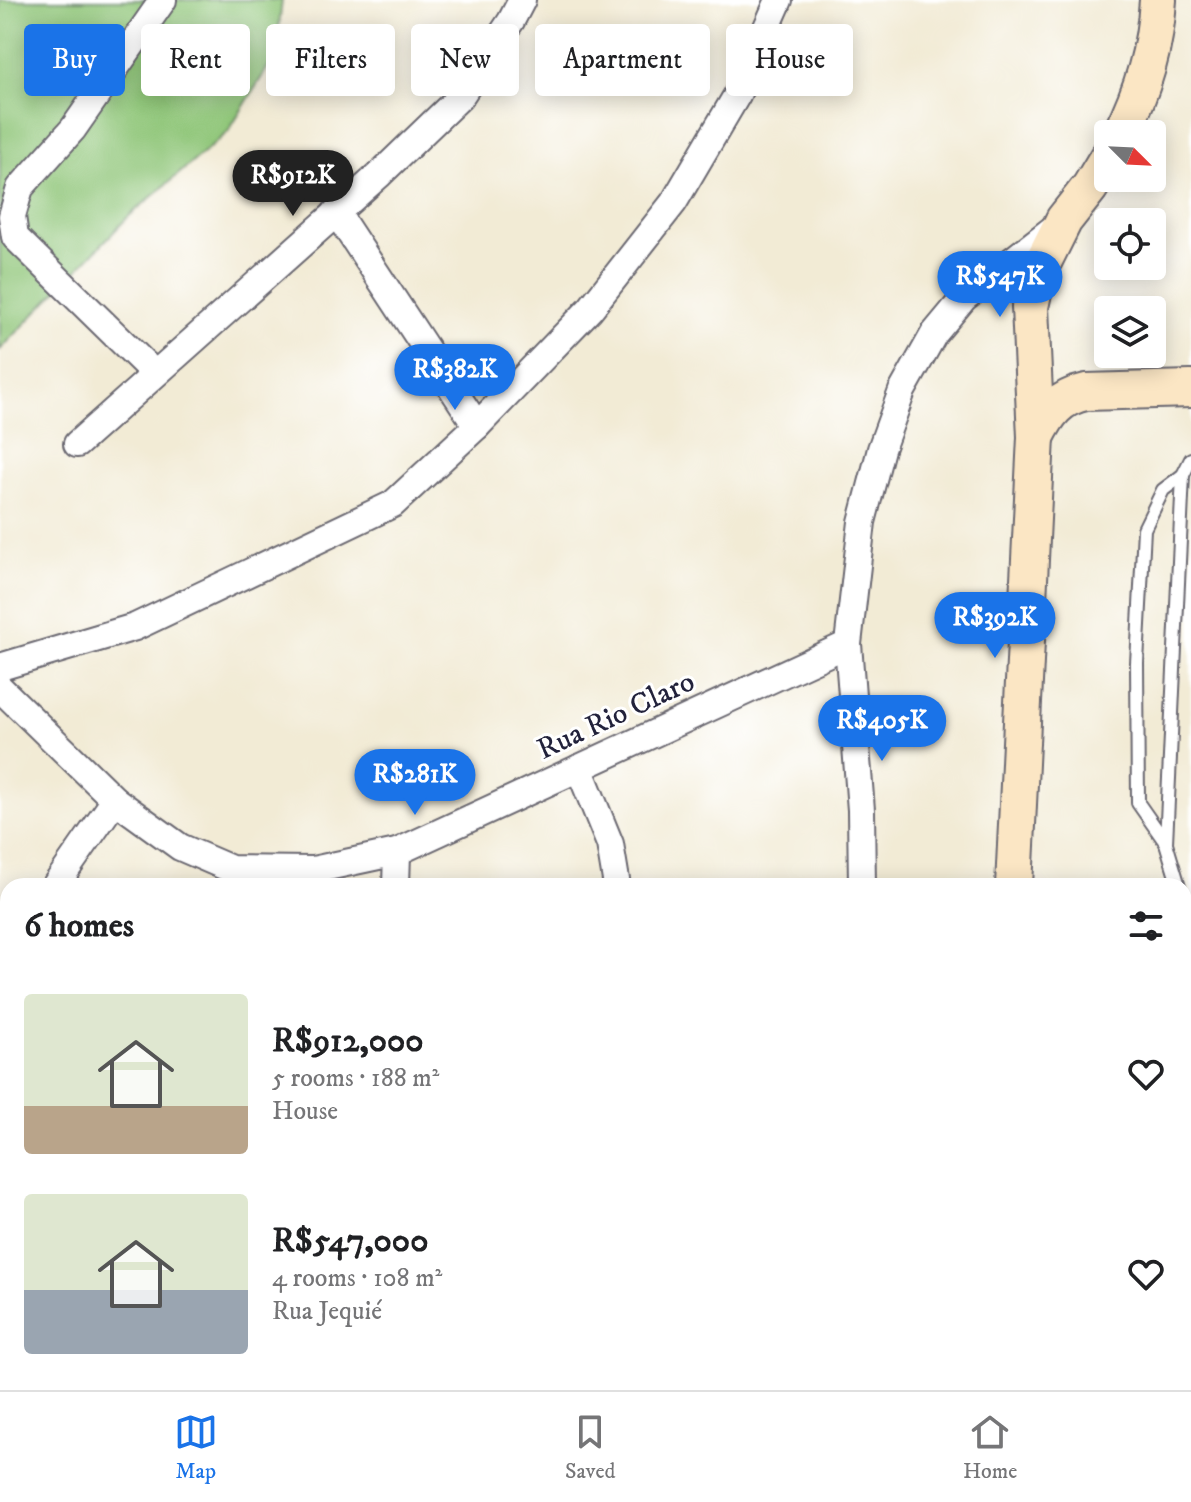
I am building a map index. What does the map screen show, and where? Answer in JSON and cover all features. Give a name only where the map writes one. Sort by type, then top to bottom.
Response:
[{"type":"main road","points":[[1128,120],[1141,94],[1158,0]]},
{"type":"main road","points":[[1014,878],[1036,437],[1030,307],[1037,274],[1064,220],[1094,180]]},
{"type":"main road","points":[[1036,437],[1048,413],[1072,395],[1191,389]]},
{"type":"street","points":[[155,374],[15,237],[6,224],[20,188],[73,129],[163,0]]},
{"type":"street","points":[[77,444],[460,97],[522,0]]},
{"type":"street","points":[[0,667],[135,627],[393,504],[477,426],[590,309],[674,202],[737,95],[779,0]]},
{"type":"street","points":[[336,212],[477,426]]},
{"type":"street","points":[[862,878],[861,810],[848,644],[862,522],[881,449],[902,391],[934,334],[964,298],[1064,220]]},
{"type":"street","name":"Rua Rio Claro","points":[[0,688],[115,800],[229,878],[313,870],[397,852],[848,644]]},
{"type":"street","points":[[579,768],[610,844],[616,878]]},
{"type":"street","points":[[61,878],[115,800]]},
{"type":"street","points":[[396,878],[397,852]]},
{"type":"lane","points":[[1166,843],[1183,475],[1191,459]]},
{"type":"lane","points":[[1177,878],[1166,843],[1138,803],[1137,663],[1144,529],[1163,490],[1183,475]]},
{"type":"green space","points":[[0,0],[282,0],[279,24],[266,24],[266,70],[228,132],[128,217],[0,350]]}]
